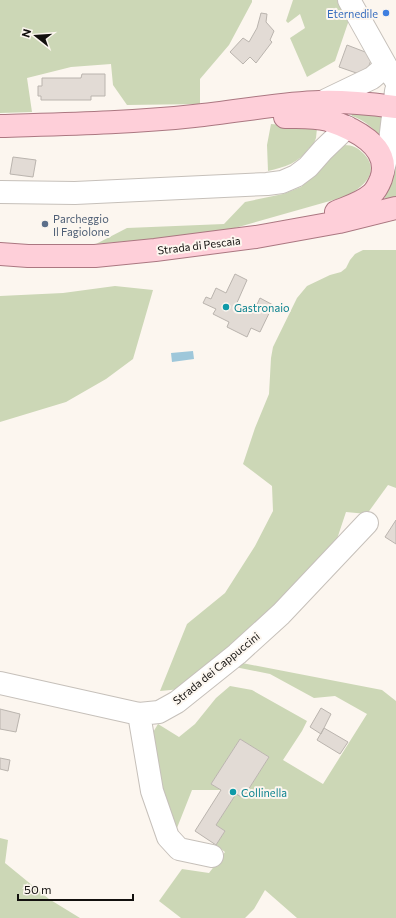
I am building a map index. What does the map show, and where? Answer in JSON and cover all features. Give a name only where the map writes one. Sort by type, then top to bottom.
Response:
[{"type":"main road","points":[[0,126],[147,121],[235,112],[292,104],[322,102],[395,102]]},
{"type":"main road","points":[[235,112],[262,116],[320,118],[347,127],[366,138],[374,146],[381,159],[383,171],[380,181],[375,191],[363,200],[279,233]]},
{"type":"main road","name":"Strada di Pescaia","points":[[0,254],[28,256],[118,254],[256,237],[340,222],[396,208]]},
{"type":"street","points":[[322,102],[372,78],[393,74],[349,0]]},
{"type":"street","points":[[383,171],[390,142],[395,102]]},
{"type":"street","points":[[0,192],[75,193],[267,184],[282,182],[303,172],[347,127]]},
{"type":"street","name":"Strada dei Cappuccini","points":[[0,683],[139,714],[159,712],[177,702],[237,654],[281,614],[367,523]]},
{"type":"street","points":[[139,714],[152,791],[168,837],[179,849],[212,856]]},
{"type":"green space","points":[[0,0],[252,0],[252,2],[229,45],[200,79],[200,104],[127,105],[113,85],[111,64],[71,67],[27,78],[32,112],[0,113]]},
{"type":"green space","points":[[293,0],[337,0],[349,20],[335,61],[307,77],[290,38],[305,28],[300,14],[288,23],[286,21]]},
{"type":"green space","points":[[351,113],[386,115],[381,140],[369,125],[352,116]]},
{"type":"green space","points":[[271,124],[317,128],[316,138],[312,148],[309,148],[301,157],[291,164],[268,171],[267,145]]},
{"type":"green space","points":[[396,142],[396,199],[389,200],[385,198],[385,191]]},
{"type":"green space","points":[[344,145],[353,146],[362,152],[369,161],[371,168],[370,174],[363,185],[344,197],[235,228],[175,237],[96,244],[127,228],[224,224],[245,202],[283,194],[301,187],[339,147]]},
{"type":"green space","points":[[363,250],[396,250],[396,488],[388,485],[367,514],[346,512],[337,539],[280,605],[181,689],[160,691],[187,624],[225,593],[255,546],[273,511],[272,486],[243,464],[255,428],[269,394],[273,347],[297,298],[307,286],[330,275],[341,272],[346,268],[355,254]]},
{"type":"green space","points":[[115,286],[153,290],[133,359],[106,379],[66,402],[0,422],[0,296],[63,293]]},
{"type":"green space","points":[[237,662],[382,690],[396,701],[396,918],[297,918],[265,890],[254,909],[245,918],[181,918],[159,901],[182,869],[209,873],[225,852],[216,845],[225,831],[216,825],[236,794],[243,798],[269,757],[240,739],[211,784],[221,790],[192,790],[175,833],[160,796],[149,739],[158,724],[179,737],[195,724],[216,698],[230,686],[252,690],[307,721],[283,760],[323,784],[367,714],[335,696],[314,698],[270,674],[235,667]]},
{"type":"green space","points":[[0,838],[8,840],[5,863],[49,899],[80,918],[0,918]]},
{"type":"water","points":[[193,351],[194,359],[172,362],[171,353]]},
{"type":"building","points":[[261,13],[267,14],[266,22],[274,31],[270,40],[272,42],[256,63],[250,57],[243,64],[230,52],[243,38],[249,42],[257,28]]},
{"type":"building","points":[[347,45],[373,55],[365,76],[339,67]]},
{"type":"building","points":[[82,74],[105,74],[105,96],[91,96],[91,100],[41,100],[41,96],[38,96],[38,86],[42,86],[42,78],[81,78]]},
{"type":"building","points":[[13,157],[36,160],[33,177],[10,174]]},
{"type":"building","name":"Gastronaio","points":[[235,274],[247,280],[236,305],[253,313],[260,298],[273,305],[260,332],[251,328],[247,337],[227,327],[229,322],[213,314],[216,309],[203,303],[206,297],[211,299],[216,288],[226,293]]},
{"type":"building","points":[[396,520],[396,544],[385,537]]},
{"type":"building","points":[[321,708],[331,714],[321,734],[310,727]]},
{"type":"building","points":[[0,709],[20,714],[16,732],[0,729]]},
{"type":"building","points":[[324,728],[348,742],[340,754],[317,740]]},
{"type":"building","name":"Collinella","points":[[240,739],[269,757],[243,798],[236,794],[216,825],[225,831],[216,845],[195,831],[221,790],[211,784]]},
{"type":"building","points":[[0,758],[10,760],[8,771],[0,769]]},
{"type":"place","name":"Eternedile","points":[[386,13]]},
{"type":"place","name":"Parcheggio Il Fagiolone","points":[[45,224]]},
{"type":"place","name":"Gastronaio","points":[[226,307]]},
{"type":"place","name":"Collinella","points":[[233,792]]}]
